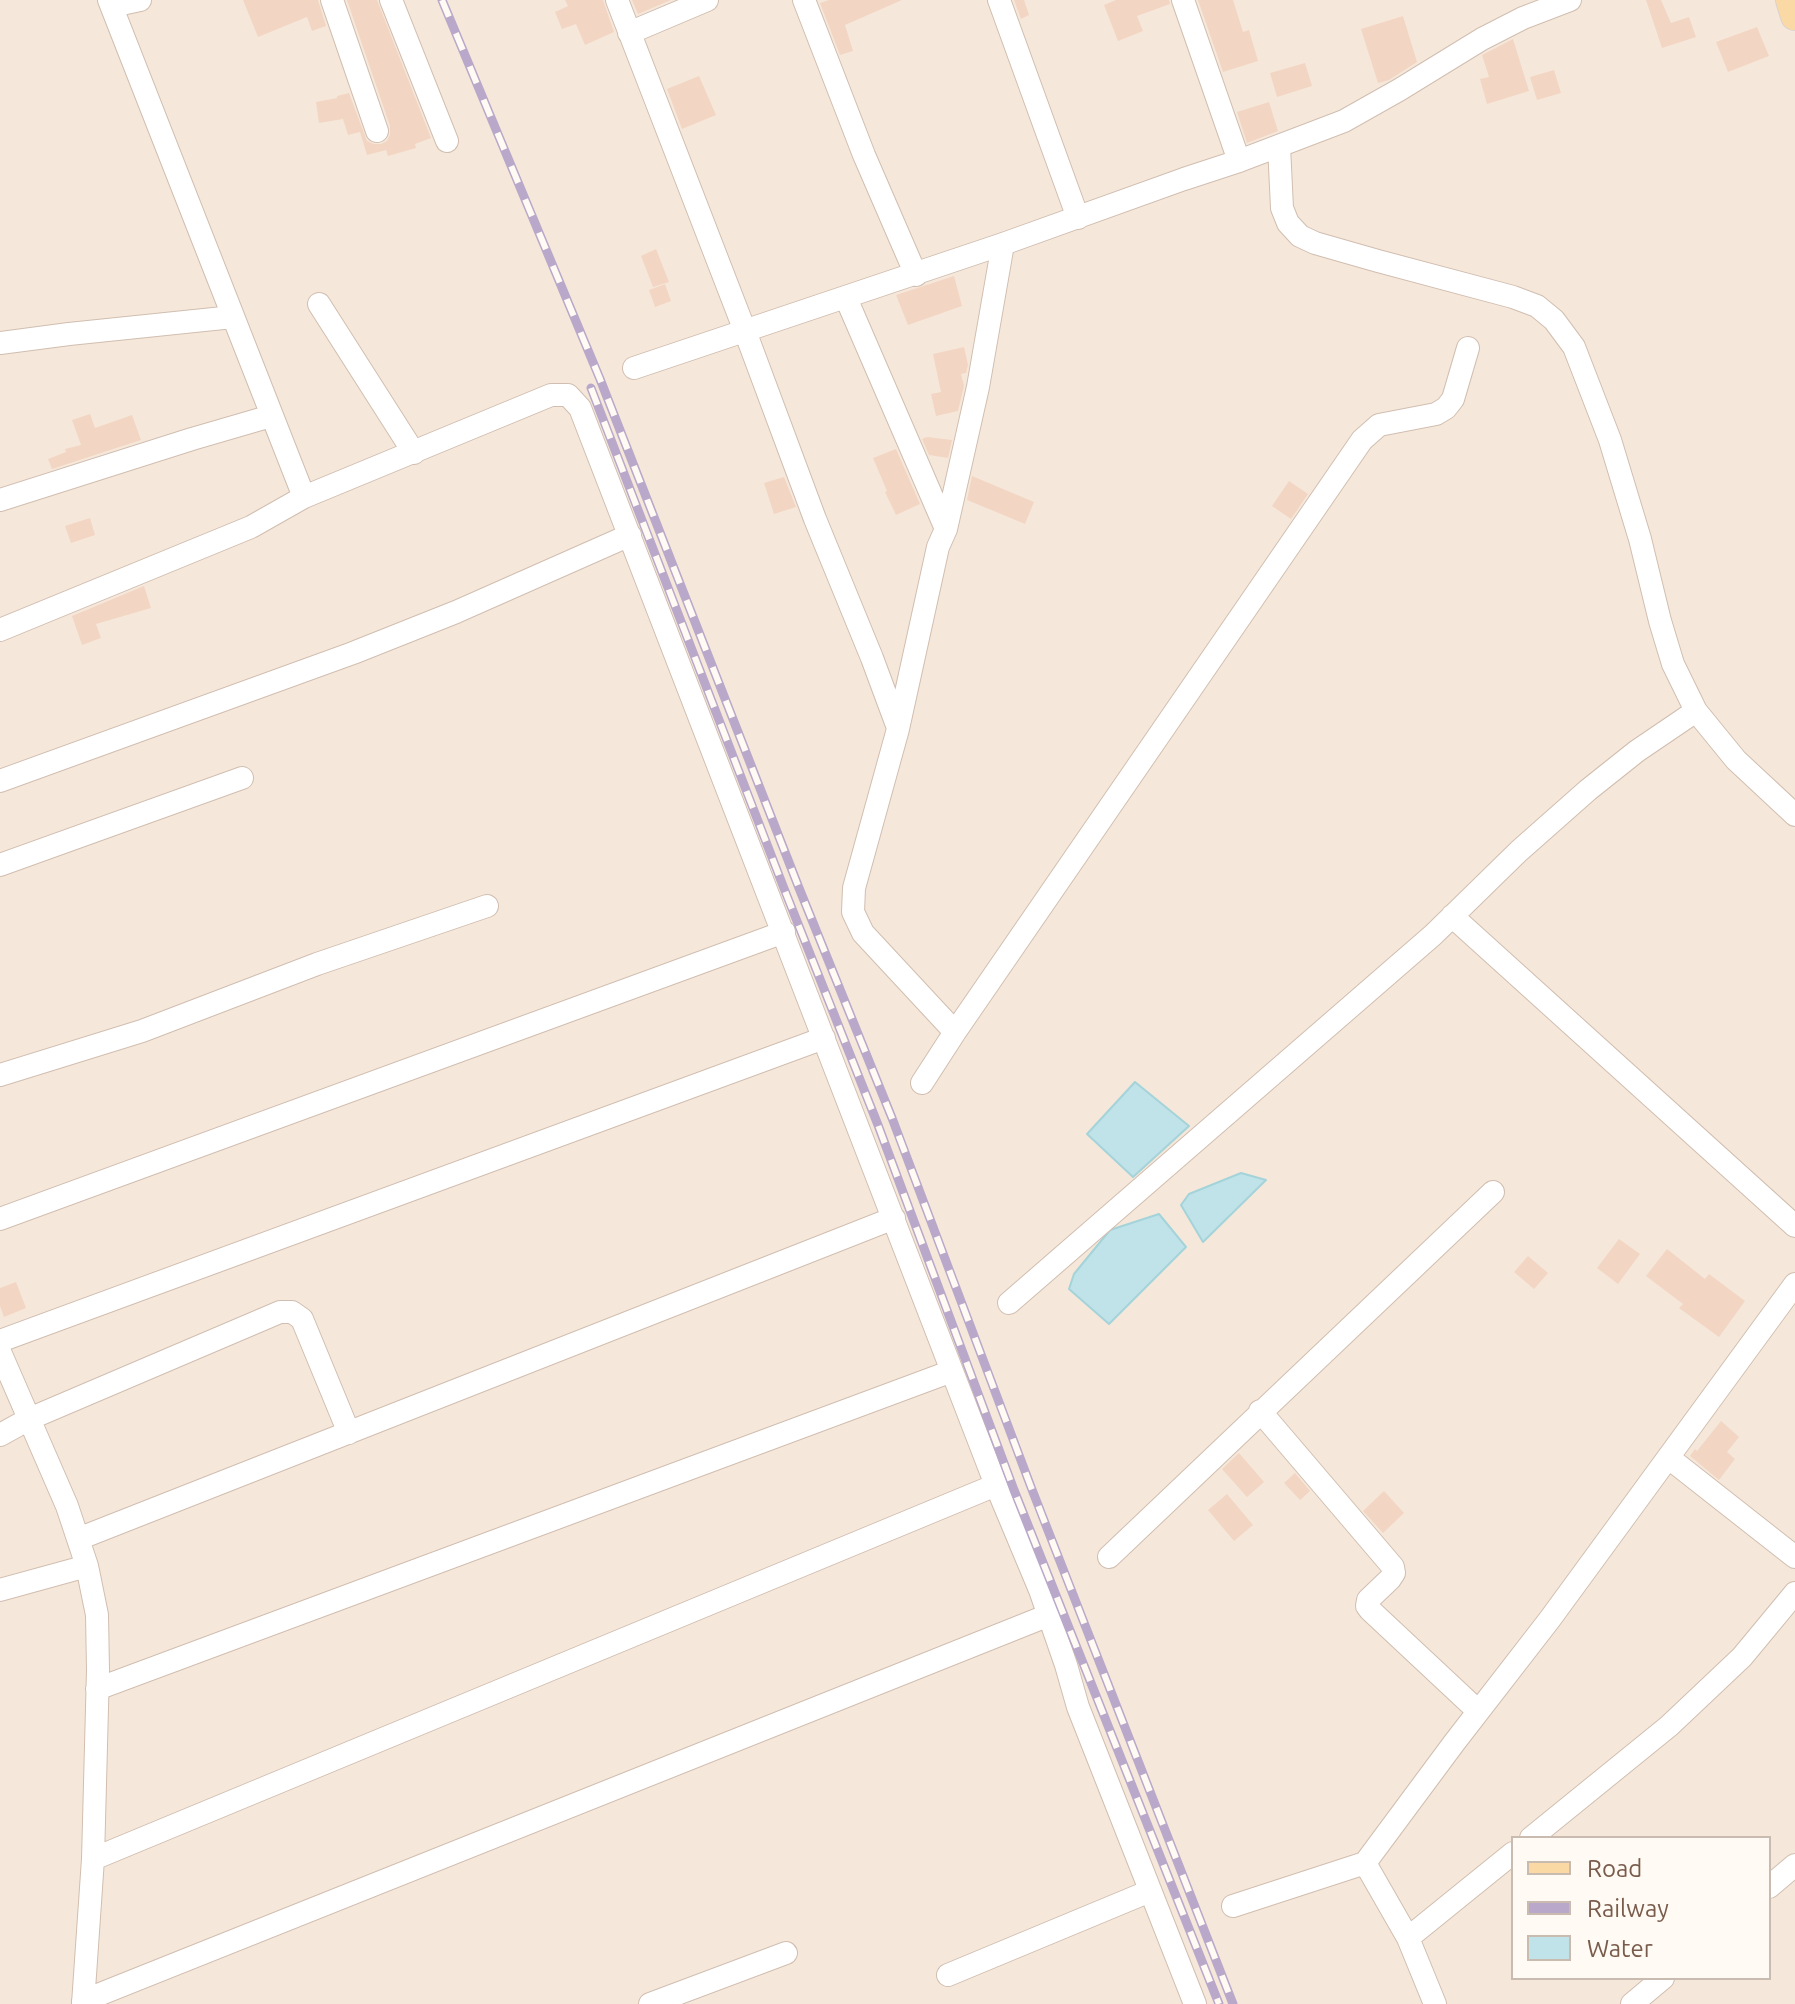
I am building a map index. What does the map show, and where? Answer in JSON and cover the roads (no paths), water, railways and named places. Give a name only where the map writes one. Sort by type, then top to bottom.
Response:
[{"type":"main road","points":[[1790,0],[1795,16]]},
{"type":"street","points":[[140,0],[110,3],[304,497]]},
{"type":"street","points":[[332,0],[377,131]]},
{"type":"street","points":[[391,0],[447,141]]},
{"type":"street","points":[[617,0],[898,729]]},
{"type":"street","points":[[629,33],[707,0]]},
{"type":"street","points":[[804,0],[864,155],[916,275]]},
{"type":"street","points":[[999,0],[1078,218]]},
{"type":"street","points":[[1183,0],[1239,161]]},
{"type":"street","points":[[634,368],[916,275],[1344,121],[1482,39],[1520,9],[1563,1]]},
{"type":"street","points":[[1279,146],[1282,208],[1288,223],[1300,236],[1315,243],[1513,297],[1537,306],[1554,320],[1574,347],[1610,440],[1673,664],[1696,711],[1736,760],[1795,815]]},
{"type":"street","points":[[955,1032],[863,933],[853,912],[854,888],[898,729],[938,547],[946,529],[978,387],[1003,244]]},
{"type":"street","points":[[846,298],[946,529]]},
{"type":"street","points":[[319,304],[414,453]]},
{"type":"street","points":[[0,343],[233,317]]},
{"type":"street","points":[[922,1083],[1362,440],[1379,425],[1436,414],[1446,408],[1453,399],[1468,348]]},
{"type":"street","points":[[0,630],[251,527],[304,497],[551,395],[568,395],[580,408],[1049,1615],[1078,1707],[1195,2004]]},
{"type":"street","points":[[0,500],[271,416]]},
{"type":"street","points":[[0,781],[353,653],[456,612],[630,535]]},
{"type":"street","points":[[1009,1303],[1433,935],[1519,851],[1588,790],[1637,751],[1696,711]]},
{"type":"street","points":[[0,865],[242,778]]},
{"type":"street","points":[[0,1075],[142,1031],[317,964],[487,906]]},
{"type":"street","points":[[1452,916],[1795,1226]]},
{"type":"street","points":[[0,1219],[784,932]]},
{"type":"street","points":[[0,1341],[824,1038]]},
{"type":"street","points":[[1109,1557],[1493,1192]]},
{"type":"street","points":[[78,1539],[894,1218]]},
{"type":"street","points":[[1233,1906],[1365,1863],[1550,1619],[1795,1284]]},
{"type":"street","points":[[0,1435],[29,1419],[280,1312],[292,1312],[302,1319],[349,1433]]},
{"type":"street","points":[[0,1352],[67,1506],[87,1566],[97,1615],[93,1859],[83,2002],[1049,1615]]},
{"type":"street","points":[[97,1689],[952,1371]]},
{"type":"street","points":[[1260,1411],[1393,1567],[1394,1573],[1368,1600],[1367,1606],[1478,1711]]},
{"type":"street","points":[[1669,1458],[1795,1557]]},
{"type":"street","points":[[93,1859],[996,1485]]},
{"type":"street","points":[[0,1590],[87,1566]]},
{"type":"street","points":[[1533,1836],[1669,1726],[1742,1657],[1795,1593]]},
{"type":"street","points":[[1408,1938],[1511,1855]]},
{"type":"street","points":[[1365,1863],[1408,1938],[1435,2004]]},
{"type":"street","points":[[1771,1885],[1795,1865]]},
{"type":"street","points":[[948,1975],[1150,1891]]},
{"type":"street","points":[[650,2004],[786,1953]]},
{"type":"street","points":[[1632,2004],[1661,1980]]},
{"type":"water","points":[[1135,1082],[1189,1126],[1133,1177],[1087,1134]]},
{"type":"water","points":[[1241,1173],[1266,1180],[1203,1242],[1181,1205],[1189,1194]]},
{"type":"water","points":[[1159,1214],[1186,1247],[1109,1324],[1069,1289],[1074,1274],[1110,1230]]},
{"type":"railway","points":[[442,0],[600,379],[892,1118],[1031,1487],[1233,2004]]},
{"type":"railway","points":[[591,388],[878,1125],[1014,1490],[1219,2004]]}]
